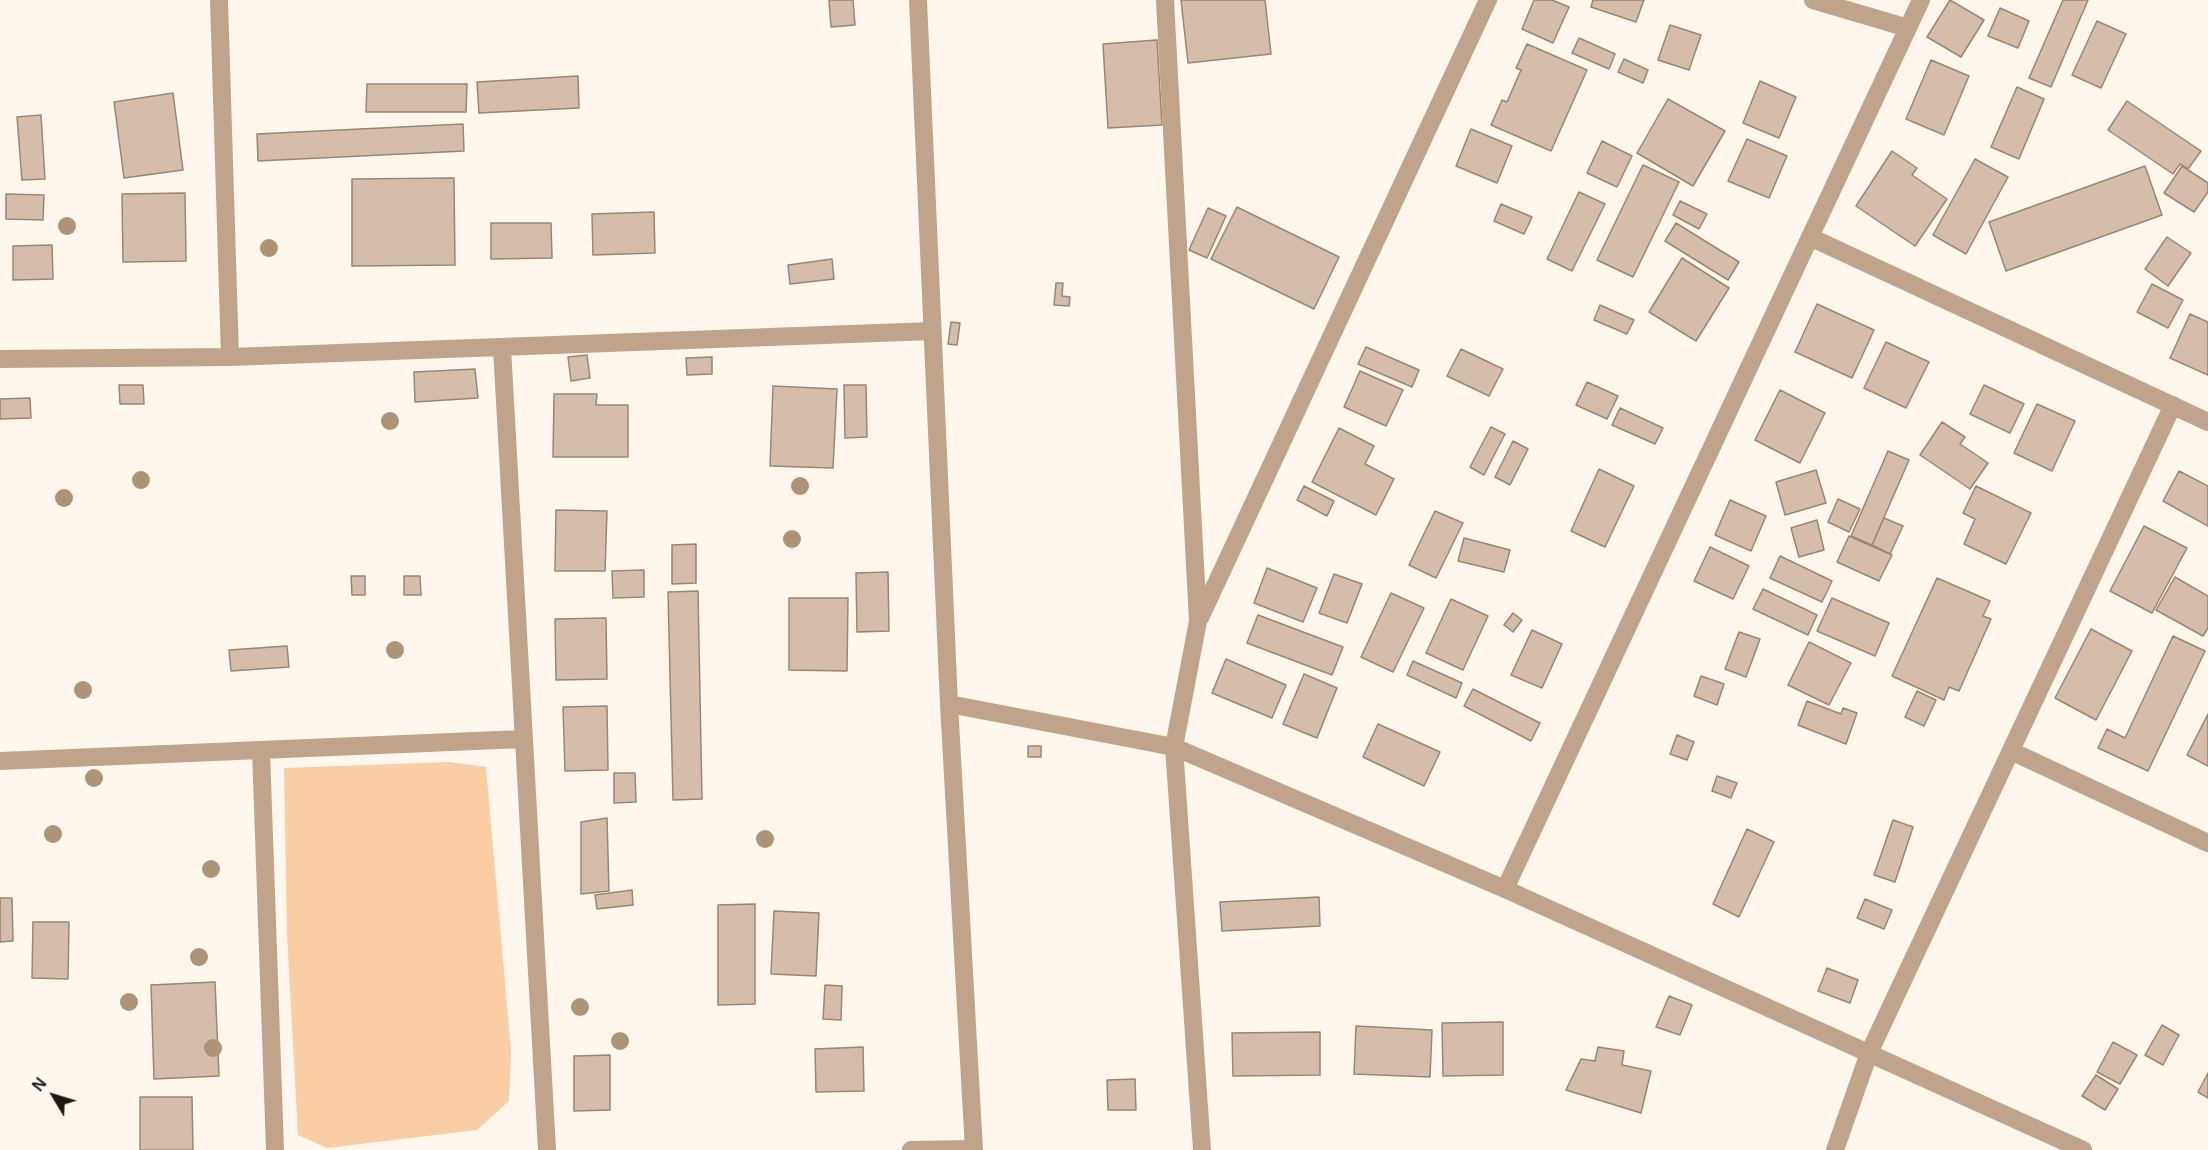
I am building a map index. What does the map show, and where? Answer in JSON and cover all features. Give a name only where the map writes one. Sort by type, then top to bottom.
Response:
[{"type":"street","points":[[219,0],[230,357]]},
{"type":"street","points":[[911,1150],[974,1149],[950,704],[918,0]]},
{"type":"street","points":[[1165,0],[1198,621],[1174,747],[1202,1150]]},
{"type":"street","points":[[1198,621],[1488,0]]},
{"type":"street","points":[[1813,0],[1908,28]]},
{"type":"street","points":[[1505,889],[1921,0]]},
{"type":"street","points":[[1810,237],[2208,422]]},
{"type":"street","points":[[0,358],[230,357],[932,331]]},
{"type":"street","points":[[502,348],[522,739],[547,1150]]},
{"type":"street","points":[[1835,1150],[1869,1053],[2173,405]]},
{"type":"street","points":[[950,704],[1174,747],[1505,889],[2083,1150]]},
{"type":"street","points":[[0,761],[522,739]]},
{"type":"street","points":[[261,751],[275,1150]]},
{"type":"street","points":[[2011,751],[2208,843]]},
{"type":"shaded area","points":[[449,762],[486,767],[511,1051],[509,1101],[477,1130],[327,1148],[298,1135],[287,934],[284,768]]},
{"type":"building","points":[[829,0],[853,0],[855,25],[831,27]]},
{"type":"building","points":[[1181,0],[1265,0],[1271,54],[1188,63]]},
{"type":"building","points":[[1534,0],[1552,0],[1569,7],[1553,43],[1522,29]]},
{"type":"building","points":[[1593,0],[1644,0],[1636,22],[1591,7]]},
{"type":"building","points":[[1950,0],[1984,20],[1961,57],[1927,37]]},
{"type":"building","points":[[2063,0],[2088,0],[2051,87],[2029,78]]},
{"type":"building","points":[[2000,8],[2029,21],[2018,48],[1988,36]]},
{"type":"building","points":[[2097,21],[2126,34],[2101,88],[2072,75]]},
{"type":"building","points":[[1670,25],[1701,35],[1689,70],[1658,60]]},
{"type":"building","points":[[1579,38],[1615,54],[1609,69],[1572,53]]},
{"type":"building","points":[[1157,40],[1162,125],[1108,128],[1103,44]]},
{"type":"building","points":[[1527,44],[1587,70],[1551,151],[1491,125],[1502,100],[1507,102],[1521,70],[1516,68]]},
{"type":"building","points":[[1624,59],[1648,70],[1643,83],[1618,72]]},
{"type":"building","points":[[1931,60],[1969,76],[1944,135],[1906,119]]},
{"type":"building","points":[[578,76],[579,108],[479,113],[477,82]]},
{"type":"building","points":[[1760,81],[1796,97],[1779,138],[1743,123]]},
{"type":"building","points":[[367,84],[467,84],[466,112],[366,112]]},
{"type":"building","points":[[2017,87],[2044,99],[2019,159],[1991,147]]},
{"type":"building","points":[[173,93],[183,170],[124,178],[114,102]]},
{"type":"building","points":[[1668,99],[1725,131],[1693,186],[1637,153]]},
{"type":"building","points":[[2127,101],[2201,151],[2188,169],[2180,164],[2173,174],[2108,130]]},
{"type":"building","points":[[41,115],[45,179],[22,180],[17,117]]},
{"type":"building","points":[[463,124],[464,151],[258,161],[257,134]]},
{"type":"building","points":[[1471,129],[1512,146],[1497,183],[1456,166]]},
{"type":"building","points":[[1747,139],[1787,156],[1769,198],[1728,181]]},
{"type":"building","points":[[1602,141],[1632,156],[1617,187],[1587,173]]},
{"type":"building","points":[[1892,151],[1917,168],[1912,175],[1947,199],[1915,246],[1856,206]]},
{"type":"building","points":[[1975,159],[2008,177],[1966,254],[1933,235]]},
{"type":"building","points":[[1643,165],[1679,182],[1633,277],[1597,260]]},
{"type":"building","points":[[2145,166],[2162,215],[2006,271],[1989,222]]},
{"type":"building","points":[[2182,166],[2208,183],[2208,192],[2194,212],[2164,193]]},
{"type":"building","points":[[454,178],[455,265],[352,266],[352,179]]},
{"type":"building","points":[[1579,192],[1605,204],[1572,271],[1547,259]]},
{"type":"building","points":[[185,193],[186,261],[123,262],[122,194]]},
{"type":"building","points":[[6,194],[44,195],[43,220],[6,219]]},
{"type":"building","points":[[1680,201],[1707,214],[1699,229],[1673,215]]},
{"type":"building","points":[[1501,204],[1532,217],[1524,234],[1494,221]]},
{"type":"building","points":[[1237,207],[1339,257],[1314,309],[1211,259]]},
{"type":"building","points":[[1208,208],[1226,216],[1207,258],[1189,250]]},
{"type":"building","points":[[654,212],[655,253],[593,255],[592,214]]},
{"type":"building","points":[[491,223],[551,223],[552,258],[491,259]]},
{"type":"building","points":[[1676,223],[1739,262],[1728,280],[1665,241]]},
{"type":"building","points":[[2167,237],[2191,253],[2168,286],[2145,269]]},
{"type":"building","points":[[52,245],[53,279],[13,280],[13,246]]},
{"type":"building","points":[[1682,258],[1729,288],[1696,341],[1649,312]]},
{"type":"building","points":[[832,259],[834,279],[790,284],[788,265]]},
{"type":"building","points":[[1056,283],[1063,283],[1062,296],[1070,297],[1069,306],[1054,305]]},
{"type":"building","points":[[2152,284],[2183,300],[2168,328],[2137,312]]},
{"type":"building","points":[[1817,304],[1874,330],[1852,378],[1795,352]]},
{"type":"building","points":[[1600,305],[1634,320],[1627,334],[1594,320]]},
{"type":"building","points":[[2190,314],[2208,322],[2208,375],[2170,358]]},
{"type":"building","points":[[951,322],[960,323],[957,345],[948,344]]},
{"type":"building","points":[[1886,342],[1929,362],[1906,408],[1864,388]]},
{"type":"building","points":[[1366,347],[1419,370],[1412,387],[1358,364]]},
{"type":"building","points":[[1461,349],[1503,369],[1489,396],[1447,376]]},
{"type":"building","points":[[587,355],[590,378],[571,381],[568,357]]},
{"type":"building","points":[[712,357],[712,374],[687,375],[686,358]]},
{"type":"building","points":[[475,369],[478,398],[415,402],[414,372]]},
{"type":"building","points":[[1360,371],[1403,390],[1386,426],[1344,407]]},
{"type":"building","points":[[1587,382],[1618,396],[1607,419],[1576,405]]},
{"type":"building","points":[[119,385],[143,385],[144,404],[120,404]]},
{"type":"building","points":[[844,385],[866,385],[867,437],[845,438]]},
{"type":"building","points":[[1984,385],[2024,404],[2010,433],[1970,414]]},
{"type":"building","points":[[773,386],[837,389],[833,468],[770,466]]},
{"type":"building","points":[[1780,390],[1825,413],[1800,463],[1755,440]]},
{"type":"building","points":[[554,394],[597,394],[596,405],[628,405],[628,457],[553,457]]},
{"type":"building","points":[[30,398],[31,418],[0,419],[0,399]]},
{"type":"building","points":[[2037,404],[2075,421],[2052,471],[2014,453]]},
{"type":"building","points":[[1620,408],[1663,428],[1655,444],[1612,425]]},
{"type":"building","points":[[1942,422],[1965,437],[1960,444],[1988,463],[1970,489],[1920,455]]},
{"type":"building","points":[[1491,427],[1505,434],[1484,475],[1470,467]]},
{"type":"building","points":[[1339,428],[1374,446],[1365,464],[1394,479],[1376,515],[1312,482]]},
{"type":"building","points":[[1513,441],[1528,449],[1510,485],[1495,477]]},
{"type":"building","points":[[1888,451],[1909,460],[1872,545],[1851,536]]},
{"type":"building","points":[[1599,469],[1634,486],[1605,547],[1571,531]]},
{"type":"building","points":[[1816,470],[1826,503],[1785,515],[1776,482]]},
{"type":"building","points":[[2179,471],[2208,486],[2208,526],[2163,501]]},
{"type":"building","points":[[1304,486],[1334,501],[1327,516],[1297,500]]},
{"type":"building","points":[[1976,486],[2031,513],[2006,564],[1964,544],[1975,519],[1963,513]]},
{"type":"building","points":[[1838,499],[1860,509],[1849,532],[1828,522]]},
{"type":"building","points":[[1730,500],[1766,516],[1751,551],[1715,535]]},
{"type":"building","points":[[556,510],[607,511],[605,571],[555,571]]},
{"type":"building","points":[[1435,511],[1463,523],[1436,578],[1409,565]]},
{"type":"building","points":[[1884,518],[1903,526],[1890,554],[1872,545]]},
{"type":"building","points":[[1817,520],[1824,550],[1799,557],[1791,528]]},
{"type":"building","points":[[2144,526],[2187,548],[2152,613],[2110,591]]},
{"type":"building","points":[[1849,536],[1892,555],[1879,581],[1837,562]]},
{"type":"building","points":[[1464,538],[1510,550],[1504,572],[1458,561]]},
{"type":"building","points":[[696,544],[696,583],[672,584],[672,545]]},
{"type":"building","points":[[1710,547],[1749,566],[1733,599],[1694,581]]},
{"type":"building","points":[[1780,556],[1832,581],[1822,602],[1770,578]]},
{"type":"building","points":[[1267,568],[1317,588],[1303,622],[1254,603]]},
{"type":"building","points":[[644,570],[644,597],[613,598],[612,571]]},
{"type":"building","points":[[888,572],[889,631],[857,632],[856,573]]},
{"type":"building","points":[[1334,574],[1362,584],[1347,623],[1319,613]]},
{"type":"building","points":[[351,576],[365,576],[365,595],[352,595]]},
{"type":"building","points":[[404,576],[420,576],[421,595],[404,595]]},
{"type":"building","points":[[2175,577],[2208,596],[2208,628],[2203,636],[2156,610]]},
{"type":"building","points":[[1937,578],[1990,601],[1983,616],[1991,619],[1959,691],[1949,687],[1944,700],[1892,676]]},
{"type":"building","points":[[1763,589],[1817,615],[1808,635],[1753,609]]},
{"type":"building","points":[[698,591],[702,799],[673,800],[668,592]]},
{"type":"building","points":[[1391,593],[1424,608],[1393,672],[1361,657]]},
{"type":"building","points":[[789,598],[848,598],[847,671],[789,670]]},
{"type":"building","points":[[1832,598],[1889,623],[1875,656],[1817,631]]},
{"type":"building","points":[[1451,599],[1488,616],[1463,670],[1426,653]]},
{"type":"building","points":[[1513,613],[1522,620],[1513,632],[1504,625]]},
{"type":"building","points":[[1258,615],[1343,647],[1332,675],[1247,643]]},
{"type":"building","points":[[606,618],[607,679],[556,680],[555,619]]},
{"type":"building","points":[[2091,629],[2132,651],[2096,720],[2055,698]]},
{"type":"building","points":[[1532,630],[1562,644],[1542,688],[1511,675]]},
{"type":"building","points":[[1739,632],[1760,639],[1746,677],[1725,669]]},
{"type":"building","points":[[2173,636],[2205,651],[2148,771],[2098,748],[2107,729],[2125,738]]},
{"type":"building","points":[[1809,642],[1851,663],[1829,705],[1788,685]]},
{"type":"building","points":[[287,646],[289,667],[231,671],[229,650]]},
{"type":"building","points":[[1226,659],[1286,685],[1272,718],[1212,693]]},
{"type":"building","points":[[1413,661],[1462,683],[1456,698],[1407,675]]},
{"type":"building","points":[[1304,674],[1337,688],[1317,738],[1283,724]]},
{"type":"building","points":[[1701,676],[1724,684],[1717,705],[1694,696]]},
{"type":"building","points":[[1473,689],[1540,723],[1531,741],[1464,706]]},
{"type":"building","points":[[1917,691],[1936,700],[1924,726],[1905,717]]},
{"type":"building","points":[[1807,701],[1841,714],[1843,708],[1857,713],[1846,744],[1798,725]]},
{"type":"building","points":[[607,706],[608,770],[565,771],[563,707]]},
{"type":"building","points":[[2208,714],[2208,766],[2187,755]]},
{"type":"building","points":[[1378,724],[1440,752],[1424,786],[1363,757]]},
{"type":"building","points":[[1677,735],[1694,742],[1687,760],[1670,754]]},
{"type":"building","points":[[1028,746],[1041,746],[1041,757],[1028,757]]},
{"type":"building","points":[[614,773],[635,773],[636,802],[614,803]]},
{"type":"building","points":[[1717,776],[1737,783],[1731,798],[1712,791]]},
{"type":"building","points":[[607,818],[609,891],[581,894],[581,822]]},
{"type":"building","points":[[1893,820],[1913,827],[1895,882],[1874,875]]},
{"type":"building","points":[[1747,829],[1774,842],[1739,917],[1713,904]]},
{"type":"building","points":[[632,890],[633,905],[597,909],[595,895]]},
{"type":"building","points":[[1319,897],[1320,926],[1222,931],[1220,902]]},
{"type":"building","points":[[0,898],[12,898],[13,941],[0,942]]},
{"type":"building","points":[[1865,899],[1892,910],[1884,929],[1857,918]]},
{"type":"building","points":[[755,904],[755,1004],[718,1005],[718,905]]},
{"type":"building","points":[[774,911],[819,913],[816,976],[771,974]]},
{"type":"building","points":[[33,922],[69,922],[68,979],[32,978]]},
{"type":"building","points":[[1827,968],[1858,980],[1850,1003],[1818,991]]},
{"type":"building","points":[[215,982],[219,1076],[154,1079],[151,985]]},
{"type":"building","points":[[825,985],[842,986],[841,1020],[823,1019]]},
{"type":"building","points":[[1669,996],[1692,1005],[1680,1035],[1656,1027]]},
{"type":"building","points":[[1503,1022],[1503,1075],[1443,1076],[1442,1023]]},
{"type":"building","points":[[2162,1025],[2179,1035],[2163,1065],[2145,1055]]},
{"type":"building","points":[[1356,1026],[1432,1030],[1430,1077],[1354,1074]]},
{"type":"building","points":[[1320,1032],[1320,1075],[1233,1076],[1232,1033]]},
{"type":"building","points":[[2113,1042],[2137,1055],[2120,1084],[2097,1072]]},
{"type":"building","points":[[863,1047],[864,1091],[816,1092],[815,1049]]},
{"type":"building","points":[[1598,1047],[1624,1051],[1622,1065],[1651,1071],[1641,1113],[1566,1090],[1581,1059],[1595,1061]]},
{"type":"building","points":[[610,1055],[610,1110],[574,1111],[574,1056]]},
{"type":"building","points":[[2208,1073],[2208,1098],[2198,1092]]},
{"type":"building","points":[[2096,1075],[2118,1089],[2105,1110],[2082,1096]]},
{"type":"building","points":[[1135,1079],[1136,1110],[1108,1110],[1107,1080]]},
{"type":"building","points":[[140,1097],[192,1097],[193,1150],[140,1150]]}]
